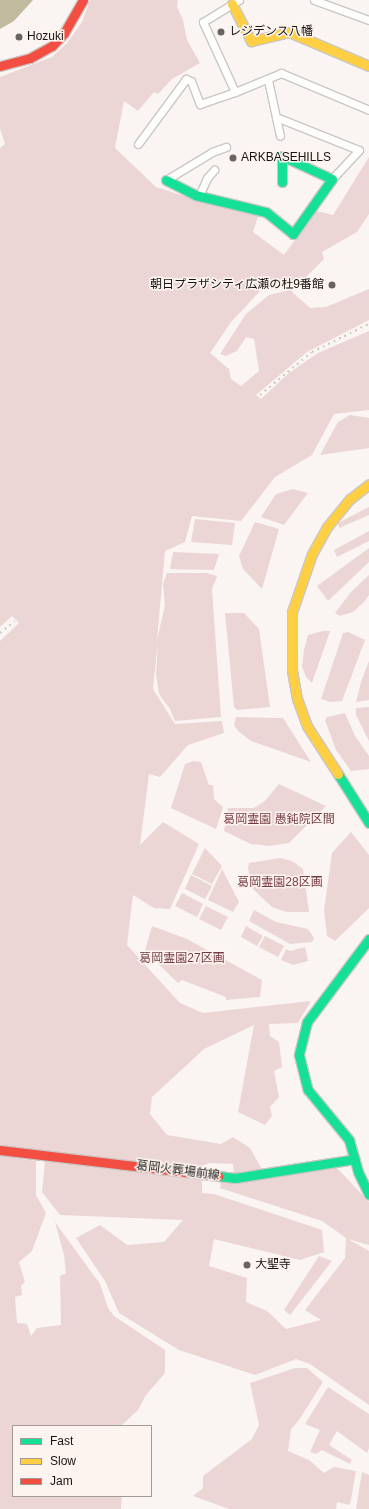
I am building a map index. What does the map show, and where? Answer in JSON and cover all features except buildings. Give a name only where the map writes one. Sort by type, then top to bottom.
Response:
[{"type":"street","points":[[0,66],[30,58],[52,46],[64,32],[82,0]]},
{"type":"street","points":[[314,0],[369,20]]},
{"type":"street","points":[[235,92],[202,22],[236,2],[251,41],[289,32],[369,66]]},
{"type":"street","points":[[138,144],[186,79],[191,81],[200,104],[268,80],[281,73],[369,110]]},
{"type":"street","points":[[268,80],[280,136]]},
{"type":"street","points":[[166,180],[199,196],[266,212],[293,234],[332,179],[359,150],[276,117]]},
{"type":"street","points":[[166,180],[212,152],[226,148]]},
{"type":"street","points":[[282,182],[282,156],[332,179]]},
{"type":"street","points":[[199,196],[206,178],[214,170]]},
{"type":"street","points":[[369,484],[350,499],[327,527],[312,554],[292,612],[291,637],[292,670],[297,699],[307,726],[327,761],[369,823]]},
{"type":"street","points":[[369,939],[307,1022],[299,1056],[308,1090],[336,1121],[349,1140],[369,1195]]},
{"type":"street","name":"葛岡火葬場前線","points":[[0,1150],[235,1178],[355,1159]]},
{"type":"green space","points":[[90,0],[178,0],[177,7],[183,20],[187,40],[200,63],[172,79],[158,94],[154,92],[138,111],[124,101],[115,148],[156,187],[206,203],[259,213],[253,232],[284,255],[316,211],[333,215],[369,157],[369,214],[357,232],[322,252],[324,259],[301,282],[276,280],[262,289],[231,322],[210,353],[229,369],[231,379],[241,386],[259,371],[254,339],[246,337],[237,351],[226,356],[220,354],[246,314],[269,295],[290,290],[310,308],[326,307],[369,289],[369,320],[307,352],[256,395],[261,399],[289,373],[318,353],[369,331],[369,410],[334,414],[312,455],[275,477],[241,521],[192,516],[185,542],[165,551],[157,640],[165,605],[163,584],[167,573],[207,573],[217,576],[212,589],[221,717],[175,721],[170,709],[159,694],[156,675],[158,641],[153,689],[175,724],[222,721],[224,733],[188,745],[160,777],[149,774],[140,845],[163,822],[199,844],[170,909],[154,908],[133,895],[127,945],[180,1003],[203,1013],[311,1001],[298,1023],[269,1024],[270,1036],[279,1042],[282,1067],[274,1071],[279,1097],[270,1107],[272,1116],[265,1125],[238,1112],[254,1025],[204,1049],[152,1097],[150,1114],[167,1135],[221,1144],[233,1137],[250,1148],[263,1171],[234,1174],[233,1164],[209,1163],[193,1170],[0,1147],[0,641],[19,623],[12,616],[0,627],[0,148],[5,144],[0,128],[0,77],[52,57],[67,43],[82,22]]},
{"type":"green space","points":[[350,415],[369,418],[369,448],[320,455],[338,422]]},
{"type":"green space","points":[[293,489],[308,493],[284,525],[261,517],[276,494]]},
{"type":"green space","points":[[369,507],[369,515],[339,528],[338,523]]},
{"type":"green space","points":[[195,519],[235,523],[232,545],[191,542]]},
{"type":"green space","points":[[255,522],[279,529],[262,589],[243,569],[239,556]]},
{"type":"green space","points":[[369,531],[369,541],[337,557],[334,550]]},
{"type":"green space","points":[[369,548],[369,562],[328,601],[317,586]]},
{"type":"green space","points":[[173,552],[219,554],[214,570],[170,569]]},
{"type":"green space","points":[[369,575],[369,595],[364,602],[353,612],[340,616],[335,613],[351,592]]},
{"type":"green space","points":[[225,613],[244,613],[259,629],[270,707],[237,710],[234,707]]},
{"type":"green space","points":[[323,631],[330,631],[312,683],[306,677],[302,666],[304,650],[308,635]]},
{"type":"green space","points":[[348,632],[365,640],[342,701],[330,702],[321,699],[343,633]]},
{"type":"green space","points":[[369,661],[369,700],[356,702],[361,682]]},
{"type":"green space","points":[[369,707],[369,741],[356,715],[356,708]]},
{"type":"green space","points":[[345,713],[355,736],[369,756],[369,769],[351,771],[336,750],[325,720],[327,717]]},
{"type":"green space","points":[[236,717],[283,718],[311,762],[251,741],[238,731],[234,725]]},
{"type":"green space","points":[[193,761],[201,762],[209,785],[213,785],[214,799],[223,807],[216,829],[171,808],[185,764]]},
{"type":"green space","name":"葛岡霊園 愚鈍院区間","points":[[279,784],[326,806],[289,843],[269,846],[251,844],[224,831],[228,808],[254,808],[265,801]]},
{"type":"green space","points":[[351,832],[369,855],[369,908],[335,941],[327,936],[324,910],[332,853]]},
{"type":"green space","points":[[205,848],[222,866],[212,884],[192,874]]},
{"type":"green space","name":"葛岡霊園28区画","points":[[280,858],[292,861],[303,869],[309,912],[286,912],[272,907],[253,889],[248,869],[249,863]]},
{"type":"green space","points":[[222,869],[239,902],[233,912],[208,900]]},
{"type":"green space","points":[[191,875],[212,886],[205,899],[185,889]]},
{"type":"green space","points":[[182,893],[203,904],[197,917],[175,906]]},
{"type":"green space","points":[[206,906],[228,917],[221,930],[199,919]]},
{"type":"green space","points":[[254,910],[276,922],[308,929],[314,938],[312,942],[290,944],[249,921]]},
{"type":"green space","name":"葛岡霊園27区画","points":[[152,926],[187,939],[262,980],[260,997],[226,1000],[226,997],[182,980],[178,983],[145,951]]},
{"type":"green space","points":[[246,926],[263,936],[257,946],[241,937]]},
{"type":"green space","points":[[265,936],[284,946],[278,957],[259,947]]},
{"type":"green space","points":[[305,947],[308,961],[293,965],[281,960],[286,949],[290,951]]},
{"type":"green space","points":[[0,1156],[36,1161],[36,1195],[46,1213],[32,1251],[19,1262],[25,1282],[21,1286],[22,1295],[15,1297],[17,1323],[27,1324],[31,1336],[37,1328],[61,1325],[60,1276],[66,1273],[64,1255],[55,1222],[100,1284],[108,1308],[114,1316],[165,1350],[165,1373],[146,1395],[138,1410],[122,1425],[12,1425],[12,1497],[122,1497],[121,1509],[0,1509]]},
{"type":"green space","points":[[45,1161],[202,1179],[202,1193],[214,1194],[322,1230],[324,1252],[300,1260],[214,1239],[209,1266],[247,1278],[246,1302],[267,1311],[286,1329],[321,1320],[305,1310],[345,1258],[346,1238],[322,1221],[220,1188],[221,1183],[226,1180],[244,1181],[336,1167],[369,1202],[369,1245],[348,1239],[369,1251],[369,1405],[310,1364],[296,1359],[255,1375],[179,1350],[119,1313],[105,1281],[76,1238],[100,1225],[127,1245],[164,1242],[183,1220],[60,1215],[42,1192]]},
{"type":"green space","points":[[319,1256],[332,1261],[290,1315],[284,1310]]},
{"type":"green space","points":[[295,1368],[307,1368],[323,1382],[299,1420],[291,1429],[288,1451],[309,1460],[324,1473],[334,1467],[356,1471],[350,1505],[337,1502],[336,1509],[229,1509],[193,1496],[203,1488],[203,1476],[252,1439],[259,1425],[250,1383]]},
{"type":"green space","points":[[328,1387],[369,1414],[369,1448],[367,1453],[337,1431],[329,1445],[352,1460],[350,1464],[322,1450],[316,1454],[310,1452],[320,1430],[305,1424]]},
{"type":"green space","points":[[362,1472],[369,1475],[369,1509],[356,1509]]},
{"type":"shaded area","points":[[0,0],[33,0],[14,21],[0,29]]},
{"type":"railway","points":[[260,395],[312,352],[369,324]]},
{"type":"railway","points":[[0,633],[15,621]]},
{"type":"traffic: fast","points":[[166,180],[195,195],[266,212],[293,234],[332,179],[282,156],[282,182]]},
{"type":"traffic: fast","points":[[338,774],[369,823]]},
{"type":"traffic: fast","points":[[369,939],[307,1022],[299,1055],[308,1090],[349,1140],[358,1172],[369,1195]]},
{"type":"traffic: fast","points":[[218,1176],[235,1178],[355,1159]]},
{"type":"traffic: slow","points":[[232,4],[251,41],[289,32],[369,66]]},
{"type":"traffic: slow","points":[[338,774],[307,726],[297,699],[292,670],[292,612],[312,554],[327,527],[350,499],[369,484]]},
{"type":"traffic: jam","points":[[0,66],[30,58],[52,46],[64,33],[83,0]]},
{"type":"traffic: jam","points":[[0,1150],[218,1176]]},
{"type":"place","name":"レジデンス八幡","points":[[221,32]]},
{"type":"place","name":"Hozuki","points":[[19,37]]},
{"type":"place","name":"ARKBASEHILLS","points":[[233,158]]},
{"type":"place","name":"朝日プラザシティ広瀬の杜9番館","points":[[332,285]]},
{"type":"place","name":"大聖寺","points":[[247,1265]]}]
